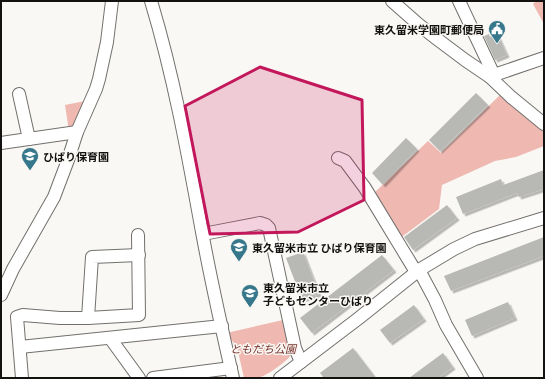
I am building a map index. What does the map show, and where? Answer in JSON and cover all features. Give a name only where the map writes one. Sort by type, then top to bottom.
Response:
[{"type":"street","points":[[1,295],[7,270],[54,197],[77,132],[96,89],[107,42],[112,1]]},
{"type":"street","points":[[151,1],[172,76],[202,234],[232,373],[153,378]]},
{"type":"street","points":[[392,1],[437,39],[465,60],[492,76],[511,97],[544,124]]},
{"type":"street","points":[[458,1],[492,76]]},
{"type":"street","points":[[492,76],[544,58]]},
{"type":"street","points":[[19,94],[29,139]]},
{"type":"street","points":[[1,143],[77,132]]},
{"type":"street","points":[[338,158],[345,162],[365,188],[418,271],[435,300],[446,325],[477,378]]},
{"type":"street","points":[[280,378],[418,271],[454,249],[475,239],[544,218]]},
{"type":"street","points":[[202,234],[260,223],[266,225],[268,228],[295,348],[301,362]]},
{"type":"street","points":[[22,378],[17,317],[23,315],[60,318],[88,318],[140,315],[138,235]]},
{"type":"street","points":[[88,318],[92,257],[138,256]]},
{"type":"street","points":[[20,348],[222,326]]},
{"type":"street","points":[[110,338],[139,378]]},
{"type":"highlighted area","points":[[260,67],[362,100],[364,200],[298,232],[210,234],[185,106]]},
{"type":"green space","points":[[536,1],[544,1],[544,24],[533,4]]},
{"type":"green space","points":[[501,94],[544,131],[544,146],[516,157],[495,161],[442,185],[439,209],[399,239],[372,195],[428,141],[441,153]]},
{"type":"green space","points":[[85,101],[74,130],[69,131],[65,105]]},
{"type":"green space","name":"ともだち公園","points":[[283,320],[290,356],[279,366],[261,377],[244,378],[237,347],[226,333]]},
{"type":"building","points":[[497,33],[507,55],[495,60],[484,36],[489,34],[490,37]]},
{"type":"building","points":[[476,93],[488,105],[440,151],[429,140]]},
{"type":"building","points":[[406,138],[417,149],[383,185],[372,173]]},
{"type":"building","points":[[544,170],[544,189],[519,197],[517,193],[463,214],[456,197],[501,179],[503,185]]},
{"type":"building","points":[[447,205],[457,218],[413,250],[404,237]]},
{"type":"building","points":[[544,237],[544,256],[451,291],[444,276]]},
{"type":"building","points":[[303,252],[319,294],[302,300],[286,258]]},
{"type":"building","points":[[382,255],[394,270],[312,333],[300,318]]},
{"type":"building","points":[[508,302],[515,318],[472,336],[465,320]]},
{"type":"building","points":[[414,305],[424,319],[390,343],[380,330]]},
{"type":"building","points":[[353,348],[376,378],[324,378],[320,373]]},
{"type":"building","points":[[443,353],[453,367],[438,378],[409,378]]},
{"type":"place","name":"東久留米学園町郵便局","points":[[497,44]]},
{"type":"place","name":"ひばり保育園","points":[[30,171]]},
{"type":"place","name":"東久留米市立 ひばり保育園","points":[[239,262]]},
{"type":"place","name":"東久留米市立 子どもセンターひばり","points":[[250,308]]}]
